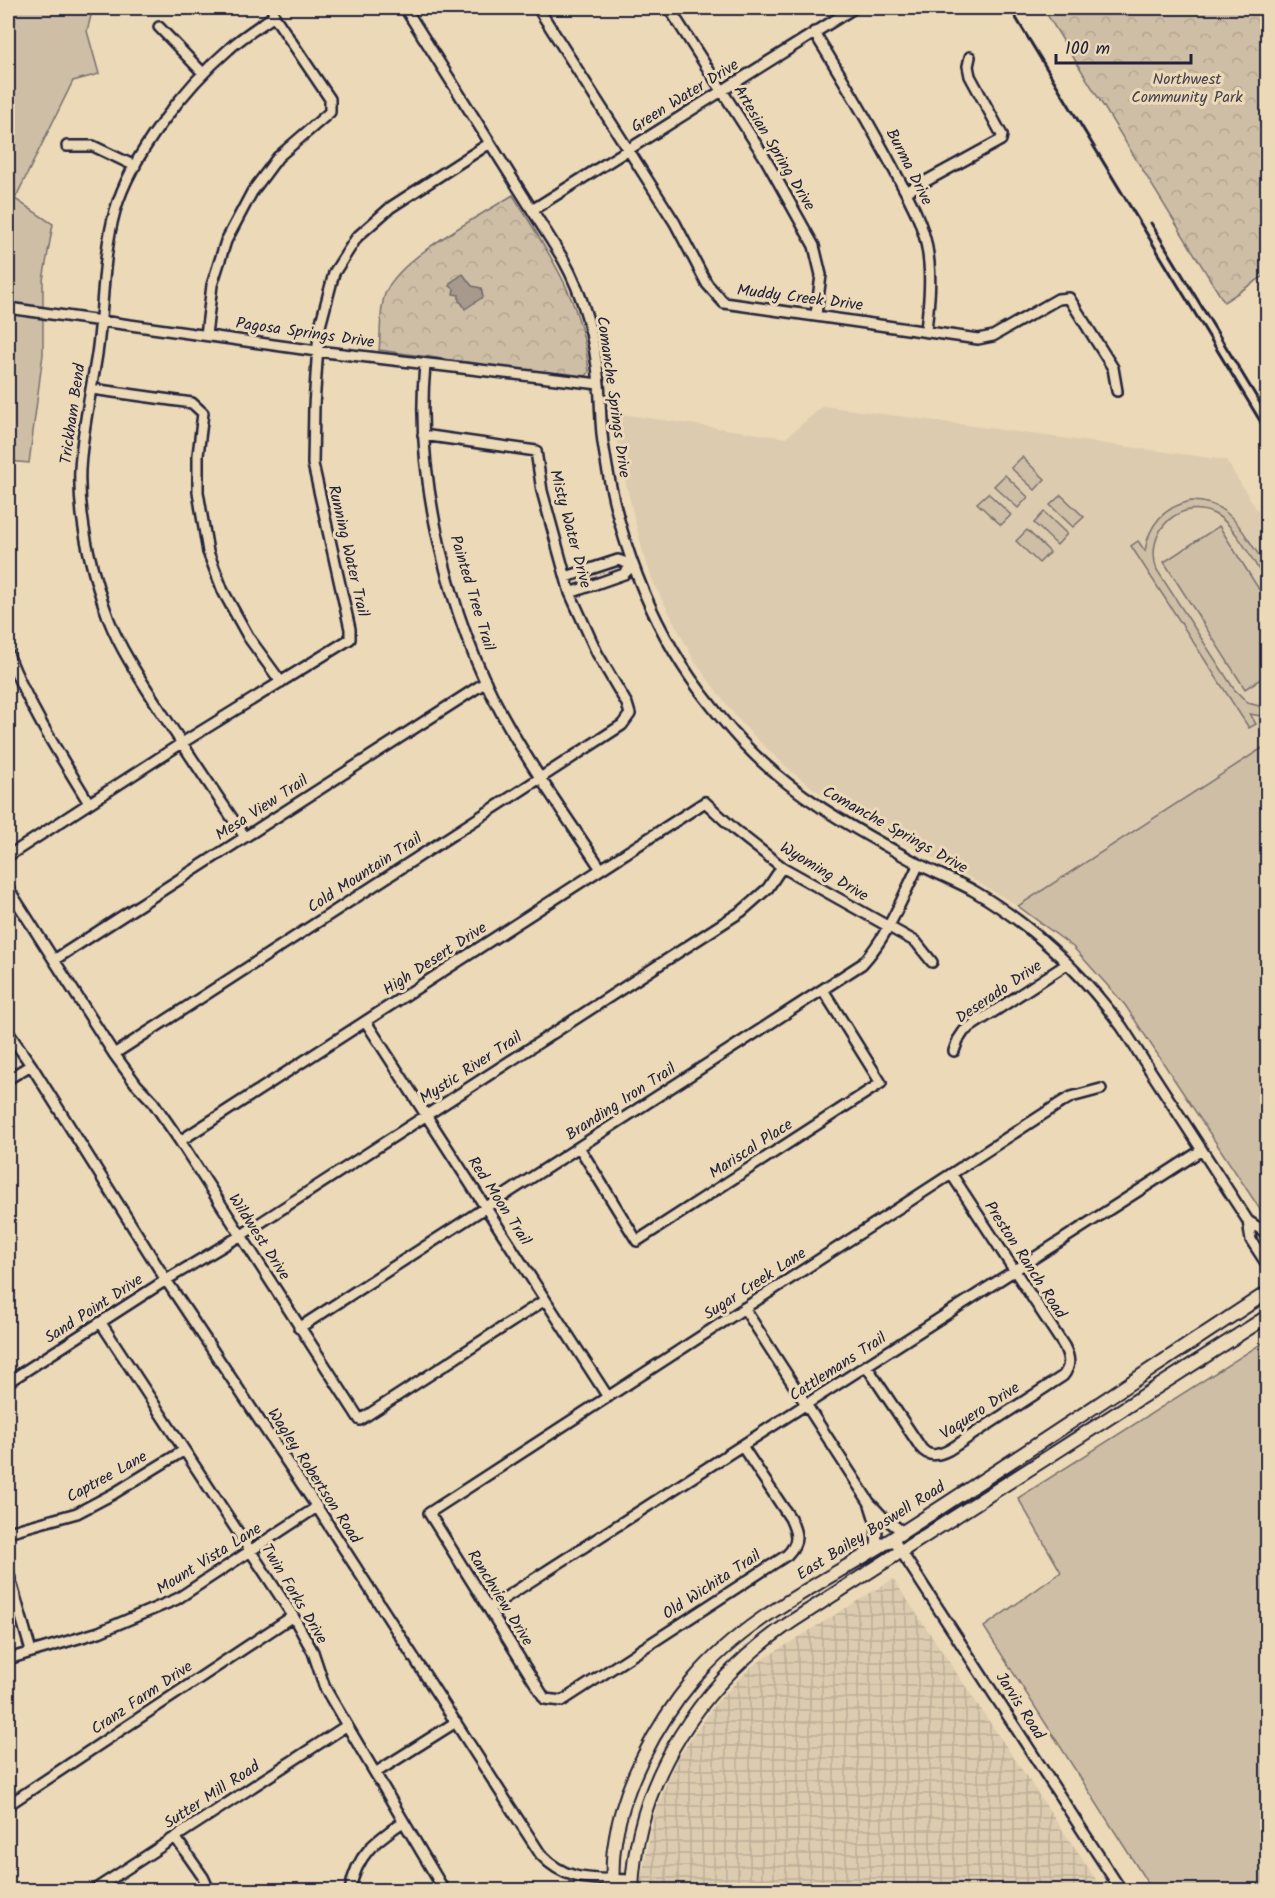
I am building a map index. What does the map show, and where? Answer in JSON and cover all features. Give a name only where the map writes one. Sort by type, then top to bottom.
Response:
[{"type":"main road","name":"East Bailey Boswell Road","points":[[612,1885],[614,1848],[626,1799],[642,1759],[669,1711],[694,1678],[723,1649],[756,1623],[898,1535],[1268,1293]]},
{"type":"main road","name":"East Bailey Boswell Road","points":[[633,1885],[642,1825],[657,1781],[679,1737],[713,1689],[741,1660],[771,1635],[1268,1316]]},
{"type":"street","name":"Comanche Springs Drive","points":[[405,8],[563,259],[580,296],[593,337],[603,447],[619,519],[649,606],[677,657],[699,689],[744,744],[784,780],[819,807],[919,864],[973,890],[1034,933],[1067,964],[1107,1006],[1248,1221],[1268,1236]]},
{"type":"street","name":"Muddy Creek Drive","points":[[538,8],[675,223],[707,284],[718,299],[724,303],[978,339],[1001,332],[1058,299],[1069,298],[1113,368],[1117,391]]},
{"type":"street","name":"Artesian Spring Drive","points":[[669,8],[773,172],[814,246],[821,275],[816,315]]},
{"type":"street","name":"Green Water Drive","points":[[532,210],[854,8]]},
{"type":"street","name":"Trickham Bend","points":[[244,837],[128,659],[110,621],[98,584],[85,525],[80,472],[83,436],[102,320],[104,265],[116,210],[135,166],[168,115],[203,73],[273,12]]},
{"type":"street","points":[[206,335],[212,285],[226,241],[252,192],[278,157],[330,112],[330,99],[273,12]]},
{"type":"street","points":[[159,27],[203,73]]},
{"type":"street","name":"Burma Drive","points":[[814,33],[859,105],[917,213],[927,247],[930,281],[926,330]]},
{"type":"street","points":[[906,192],[1001,140],[1002,135],[970,76],[968,66],[970,57]]},
{"type":"street","name":"Running Water Trail","points":[[8,856],[182,743],[350,639],[350,629],[313,464],[319,330],[334,273],[357,237],[391,207],[490,144]]},
{"type":"street","points":[[67,146],[93,146],[135,166]]},
{"type":"street","name":"Pagosa Springs Drive","points":[[8,308],[425,365],[599,384]]},
{"type":"street","name":"Painted Tree Trail","points":[[425,365],[422,395],[425,466],[448,575],[462,621],[486,682],[503,716],[601,870]]},
{"type":"street","points":[[92,389],[192,403],[203,413],[198,455],[198,492],[208,552],[223,591],[249,638],[281,682]]},
{"type":"street","name":"Misty Water Drive","points":[[423,435],[536,451],[542,491],[570,593],[597,653],[627,704],[630,714]]},
{"type":"street","points":[[566,577],[618,560],[633,565],[624,574],[570,593]]},
{"type":"street","points":[[8,654],[22,690],[39,722],[89,803]]},
{"type":"street","name":"Mesa View Trail","points":[[54,960],[486,682]]},
{"type":"street","name":"Cold Mountain Trail","points":[[114,1054],[622,725],[630,714]]},
{"type":"street","name":"High Desert Drive","points":[[180,1141],[705,802]]},
{"type":"street","name":"Wyoming Drive","points":[[705,802],[735,830],[782,867],[916,942],[932,962]]},
{"type":"street","name":"Branding Iron Trail","points":[[299,1328],[862,964],[888,926],[919,864]]},
{"type":"street","name":"Mystic River Trail","points":[[166,1280],[240,1236],[742,910],[768,888],[782,867]]},
{"type":"street","name":"Wildwest Drive","points":[[8,888],[114,1054],[136,1084],[153,1102],[180,1141],[360,1420],[545,1300]]},
{"type":"street","name":"Deserado Drive","points":[[954,1051],[964,1031],[1067,964]]},
{"type":"street","name":"Mariscal Place","points":[[579,1147],[638,1241],[881,1083],[823,990]]},
{"type":"street","name":"Red Moon Trail","points":[[366,1022],[608,1397]]},
{"type":"street","name":"Wagley Robertson Road","points":[[8,1032],[166,1280],[317,1508],[541,1855],[560,1872],[612,1885],[633,1885]]},
{"type":"street","points":[[8,1079],[31,1065]]},
{"type":"street","name":"Sugar Creek Lane","points":[[429,1513],[1071,1097],[1101,1089]]},
{"type":"street","name":"Cattlemans Trail","points":[[489,1608],[1202,1150]]},
{"type":"street","name":"Preston Ranch Road","points":[[952,1175],[1064,1346],[1070,1362]]},
{"type":"street","name":"Comanche Springs Drive","points":[[1248,1221],[1251,1240],[1268,1266]]},
{"type":"street","name":"Sand Point Drive","points":[[8,1382],[166,1280]]},
{"type":"street","points":[[744,1308],[869,1502],[877,1527],[876,1549]]},
{"type":"street","name":"Twin Forks Drive","points":[[101,1323],[292,1616],[313,1652],[325,1688],[346,1726],[444,1890]]},
{"type":"street","name":"Vaquero Drive","points":[[867,1367],[925,1453],[940,1455],[1063,1376],[1070,1362]]},
{"type":"street","name":"Old Wichita Trail","points":[[545,1699],[562,1701],[794,1548],[795,1529],[790,1518],[742,1446]]},
{"type":"street","name":"Captree Lane","points":[[8,1532],[77,1513],[183,1451]]},
{"type":"street","name":"Jarvis Road","points":[[869,1502],[898,1535],[901,1551],[1121,1890]]},
{"type":"street","name":"Mount Vista Lane","points":[[8,1659],[99,1632],[177,1599],[317,1508]]},
{"type":"street","name":"Ranchview Drive","points":[[429,1513],[545,1699]]},
{"type":"street","points":[[8,1572],[31,1651]]},
{"type":"street","name":"Cranz Farm Drive","points":[[8,1805],[292,1616]]},
{"type":"street","points":[[375,1773],[456,1722]]},
{"type":"street","name":"Sutter Mill Road","points":[[94,1890],[346,1726]]},
{"type":"street","points":[[350,1890],[352,1878],[360,1861],[375,1841],[404,1821]]},
{"type":"street","points":[[175,1837],[203,1877],[209,1890]]},
{"type":"shaded area","points":[[463,274],[472,286],[481,288],[483,297],[465,309],[459,301],[459,295],[453,294],[454,289],[450,286],[450,283]]},
{"type":"shaded area","points":[[823,406],[1226,460],[1267,526],[1267,745],[1018,906],[955,869],[872,826],[817,791],[791,771],[736,717],[695,662],[654,584],[642,549],[618,451],[614,413],[786,438]]},
{"type":"shaded area","points":[[893,1579],[1103,1890],[639,1890],[654,1816],[675,1762],[716,1703],[752,1666]]},
{"type":"green space","points":[[8,8],[93,8],[87,31],[99,74],[73,81],[15,199],[53,224],[43,280],[43,354],[29,463],[8,461],[8,25],[14,20],[8,13]]},
{"type":"green space","name":"Northwest Community Park","points":[[1043,8],[1267,8],[1267,274],[1224,302]]},
{"type":"green space","points":[[513,195],[551,258],[572,300],[585,346],[589,372],[587,375],[579,378],[379,350],[383,301],[393,280],[423,252]]},
{"type":"green space","points":[[1022,457],[1045,479],[1035,490],[1011,468]]},
{"type":"green space","points":[[1005,475],[1028,497],[1018,508],[994,486]]},
{"type":"green space","points":[[988,493],[1011,515],[1001,525],[977,503]]},
{"type":"green space","points":[[1061,495],[1084,517],[1073,527],[1050,505]]},
{"type":"green space","points":[[1191,501],[1211,504],[1233,518],[1265,566],[1267,584],[1232,529],[1218,516],[1204,510],[1179,513],[1161,530],[1156,542],[1154,556],[1157,570],[1234,689],[1248,703],[1267,708],[1267,717],[1250,714],[1256,724],[1249,728],[1131,546],[1138,541],[1145,551],[1150,533],[1159,518],[1173,508]]},
{"type":"green space","points":[[1044,512],[1067,534],[1057,545],[1034,523]]},
{"type":"green space","points":[[1219,526],[1267,602],[1267,675],[1245,689],[1164,562]]},
{"type":"green space","points":[[1027,530],[1050,552],[1039,563],[1016,541]]},
{"type":"green space","points":[[1267,745],[1267,1220],[1125,1005],[1073,947],[1018,906]]},
{"type":"green space","points":[[1267,1340],[1267,1890],[1152,1890],[984,1627],[1061,1572],[1018,1498]]},
{"type":"railway","points":[[1010,8],[1268,434]]},
{"type":"railway","points":[[1151,223],[1268,416]]}]
